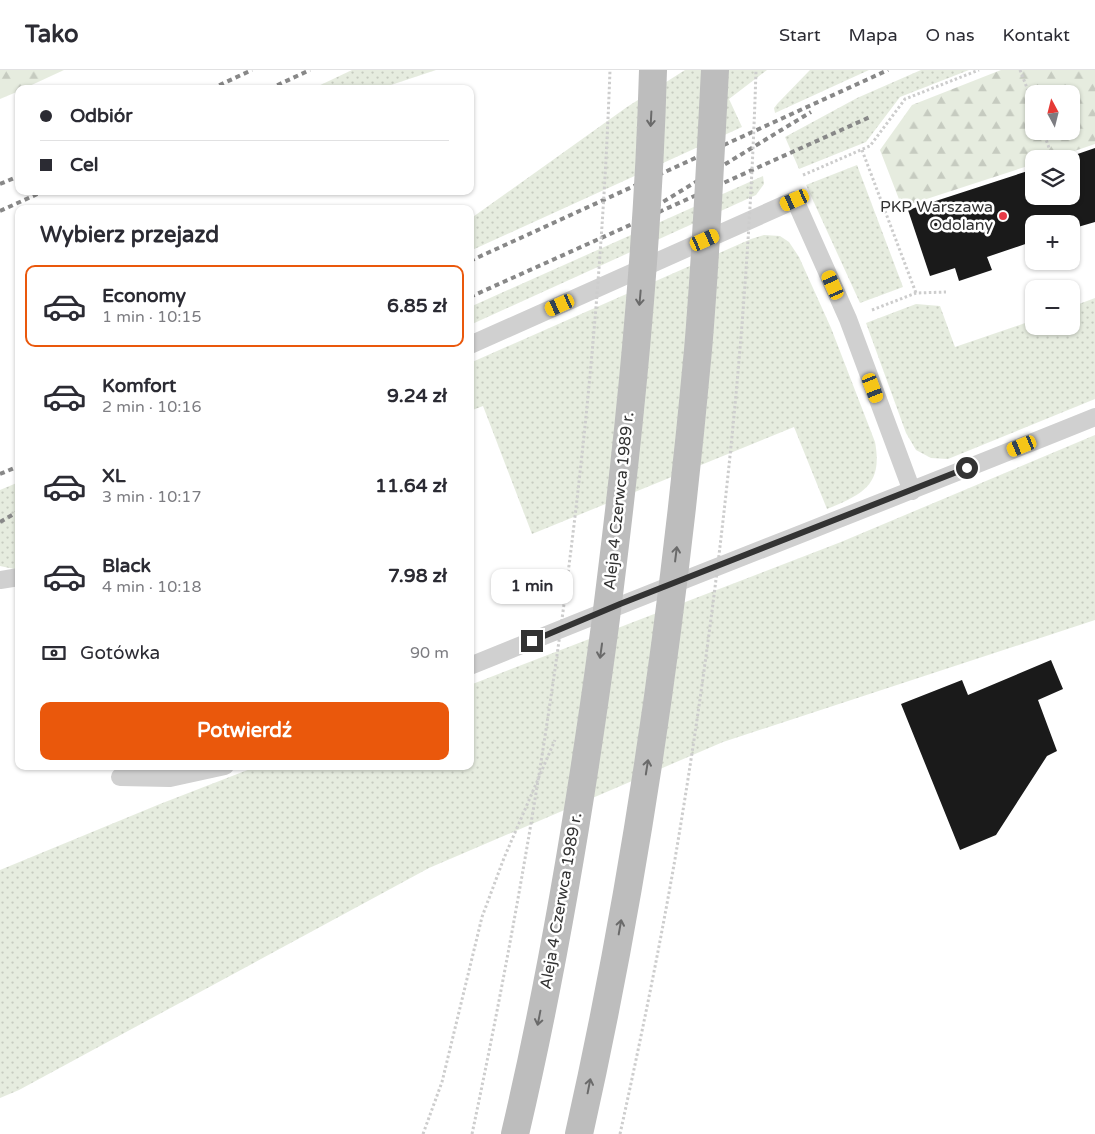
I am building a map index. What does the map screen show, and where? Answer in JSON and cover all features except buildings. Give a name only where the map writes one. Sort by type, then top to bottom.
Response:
[{"type":"main road","name":"Aleja 4 Czerwca 1989 r.","points":[[515,1134],[548,974],[573,839],[587,753],[618,524],[642,273],[653,70]]},
{"type":"main road","points":[[579,1134],[610,983],[651,742],[678,542],[698,348],[715,70]]},
{"type":"lane","points":[[474,343],[795,200],[848,319],[912,490]]},
{"type":"lane","points":[[474,664],[620,604],[1095,417]]},
{"type":"lane","points":[[0,580],[15,578]]},
{"type":"lane","points":[[120,777],[170,778],[207,770]]},
{"type":"path","points":[[472,1134],[492,1041],[531,828],[559,645],[590,388],[600,261],[610,70]]},
{"type":"path","points":[[1020,70],[1026,85]]},
{"type":"path","points":[[862,150],[916,293]]},
{"type":"path","points":[[848,319],[916,293],[946,292]]},
{"type":"path","points":[[555,753],[558,733]]},
{"type":"path","points":[[423,1134],[442,1082],[482,917],[504,858],[556,738]]},
{"type":"green space","points":[[0,70],[64,70],[32,85],[15,85],[15,93],[0,99]]},
{"type":"green space","points":[[352,70],[436,70],[391,85],[320,85]]},
{"type":"green space","points":[[685,70],[767,70],[729,99],[742,127],[474,249],[474,216],[627,107]]},
{"type":"green space","points":[[810,70],[869,70],[775,113],[774,108],[778,103]]},
{"type":"green space","points":[[921,70],[969,70],[900,97],[866,142],[799,169],[785,137],[857,98]]},
{"type":"green space","points":[[1001,70],[1095,70],[1095,144],[1077,150],[1025,150],[1025,167],[902,207],[880,150],[912,105]]},
{"type":"green space","points":[[857,165],[903,287],[860,303],[806,185]]},
{"type":"green space","points":[[763,176],[764,184],[756,195],[474,323],[474,305]]},
{"type":"green space","points":[[764,235],[780,236],[789,242],[799,257],[831,328],[875,442],[876,468],[868,486],[860,493],[827,509],[794,427],[532,534],[483,406],[474,409],[474,361],[751,239]]},
{"type":"green space","points":[[1095,298],[1095,399],[948,459],[931,458],[916,450],[906,433],[866,323],[916,304],[940,306],[955,347],[1025,323],[1025,335],[1080,335],[1080,304]]},
{"type":"green space","points":[[1095,435],[1095,620],[723,742],[429,868],[19,1090],[0,1098],[0,870],[248,770],[474,770],[474,683],[841,542]]},
{"type":"green space","points":[[15,484],[15,569],[0,566],[0,490]]},
{"type":"railway","points":[[220,85],[252,70]]},
{"type":"railway","points":[[278,85],[310,70]]},
{"type":"railway","points":[[474,259],[888,70]]},
{"type":"railway","points":[[648,211],[811,112]]},
{"type":"railway","points":[[474,295],[870,117]]},
{"type":"railway","points":[[0,184],[15,178]]},
{"type":"railway","points":[[0,211],[35,195]]},
{"type":"railway","points":[[0,474],[15,468]]},
{"type":"railway","points":[[0,522],[15,513]]},
{"type":"place","name":"PKP Warszawa Odolany","points":[[1003,216]]},
{"type":"route","points":[[532,641],[620,604],[967,468]]}]
